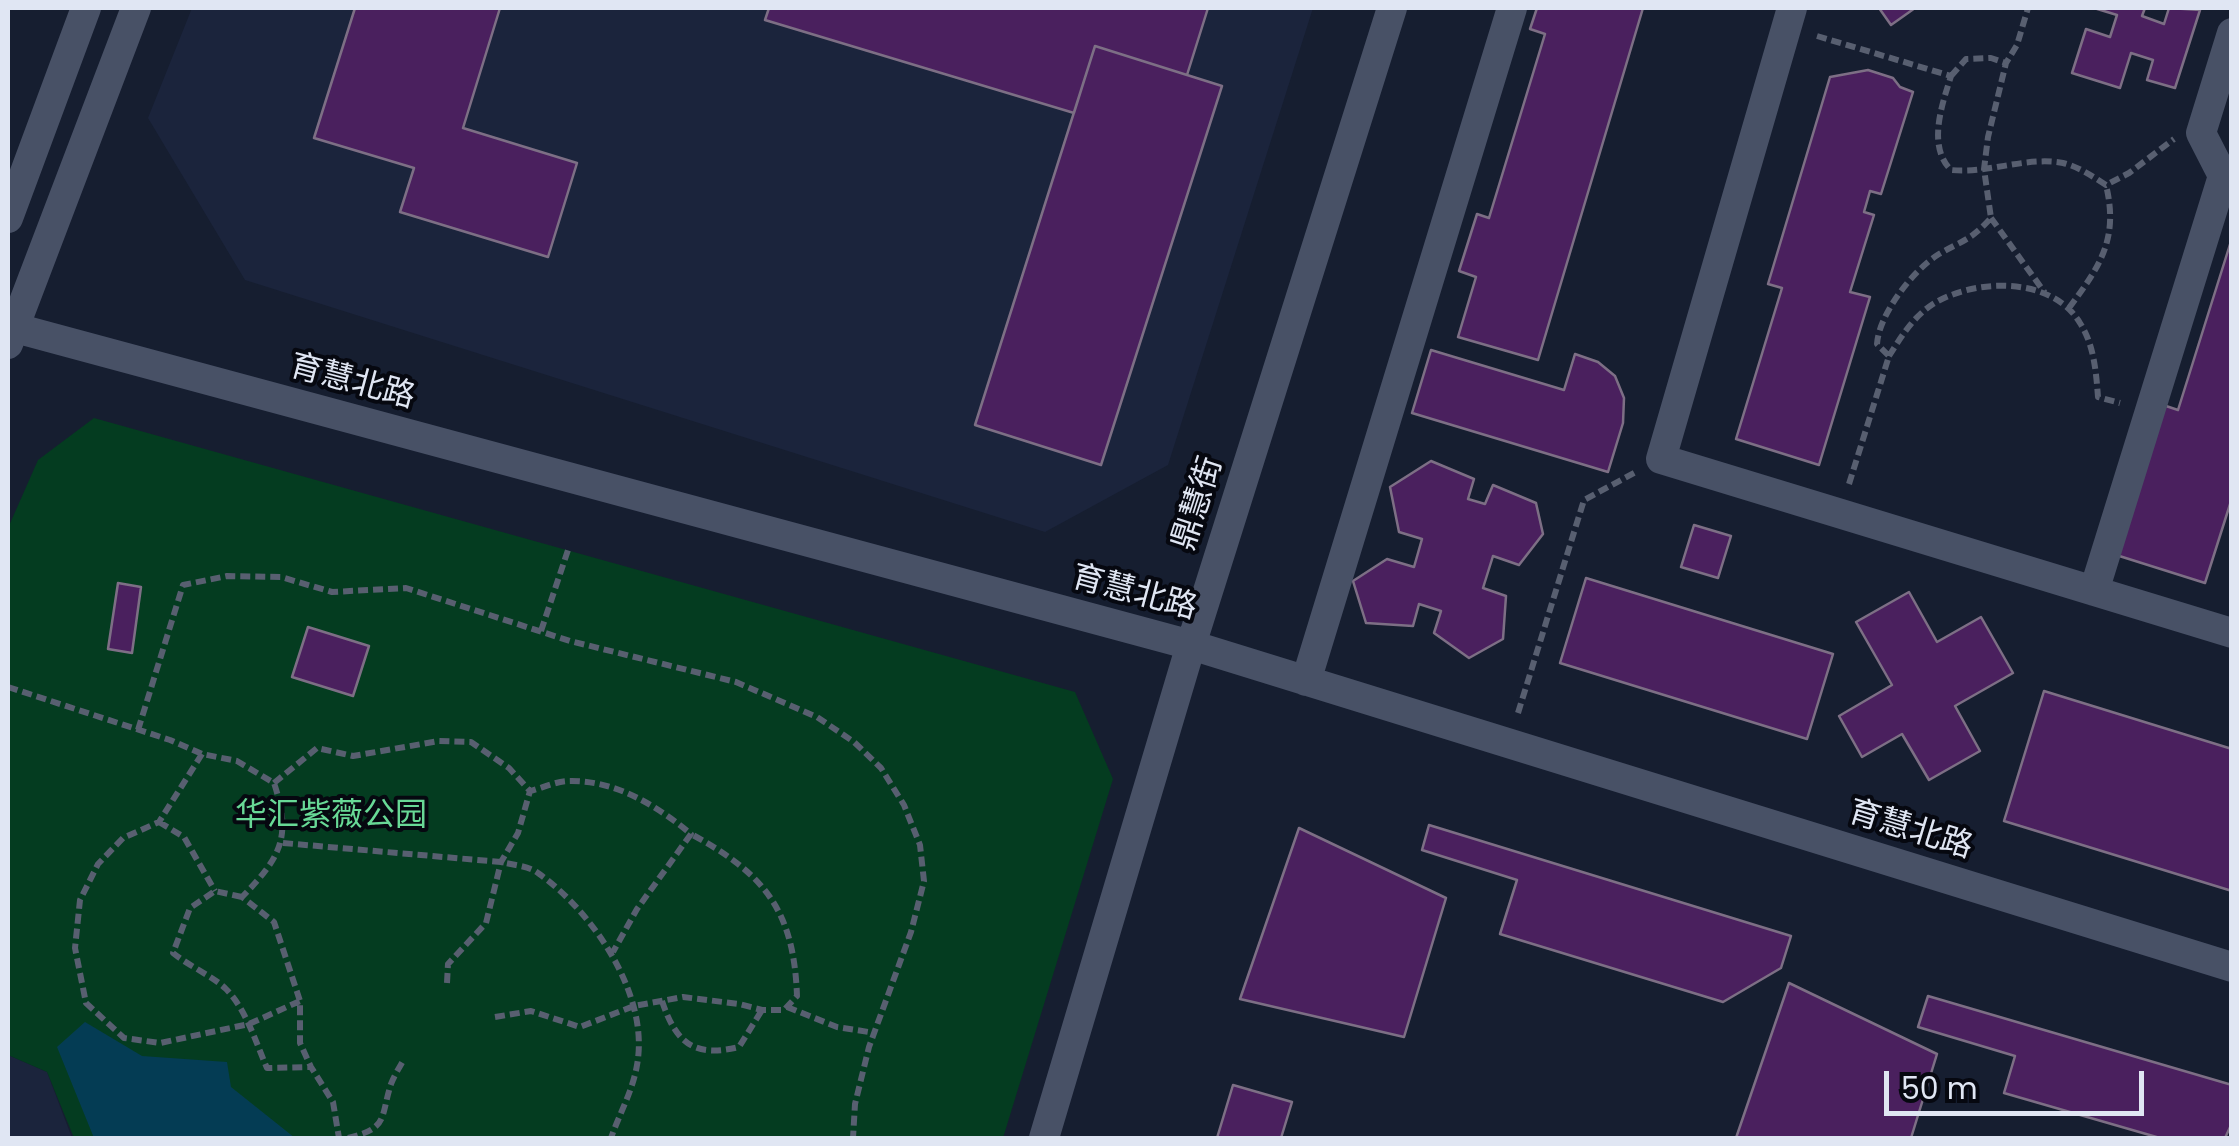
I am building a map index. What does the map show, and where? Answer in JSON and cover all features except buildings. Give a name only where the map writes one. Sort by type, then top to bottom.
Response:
[{"type":"street","points":[[8,218],[86,8]]},
{"type":"street","points":[[10,332],[136,8]]},
{"type":"street","name":"鼎慧街","points":[[1044,1138],[1191,645],[1392,8]]},
{"type":"street","points":[[1306,681],[1512,8]]},
{"type":"street","points":[[1790,17],[1660,460],[2232,633]]},
{"type":"street","points":[[2094,591],[2223,176],[2201,133],[2232,33]]},
{"type":"street","name":"育慧北路","points":[[10,332],[1191,645],[2232,968]]},
{"type":"path","points":[[2028,8],[1995,102],[1984,169],[1991,218],[2045,293]]},
{"type":"path","points":[[1790,17],[1951,76]]},
{"type":"path","points":[[2006,63],[1991,58],[1966,59],[1951,76],[1940,112],[1943,162],[1951,170],[2062,163],[2106,184],[2111,205],[2110,238],[2096,271],[2068,308]]},
{"type":"path","points":[[2106,184],[2177,137],[2201,133]]},
{"type":"path","points":[[1889,356],[1877,344],[1878,326],[1888,309],[1936,256],[1965,243],[1991,218]]},
{"type":"path","points":[[1840,514],[1889,356],[1908,325],[1932,305],[1956,293],[1990,287],[2028,288],[2045,293],[2068,308],[2087,337],[2095,361],[2098,397],[2150,412]]},
{"type":"path","points":[[1507,743],[1584,500],[1660,460]]},
{"type":"path","points":[[541,631],[568,550]]},
{"type":"path","points":[[138,730],[183,585],[227,576],[281,578],[332,592],[406,588],[541,631],[736,682],[818,717],[854,742],[881,768],[904,805],[920,845],[924,881],[854,1104],[853,1138]]},
{"type":"path","points":[[8,687],[202,754],[238,761],[274,783],[284,811],[283,842],[268,870],[242,897]]},
{"type":"path","points":[[274,783],[317,748],[354,756],[439,741],[472,742],[509,768],[530,791]]},
{"type":"path","points":[[202,754],[160,822],[123,838],[98,864],[80,900],[74,948],[86,1003],[124,1038],[160,1043],[248,1024],[300,1001]]},
{"type":"path","points":[[495,1017],[531,1011],[580,1027],[634,1006],[662,1000],[712,1000],[762,1010],[784,1010],[796,996],[795,960],[788,929],[754,875],[659,807],[623,791],[568,780],[530,791]]},
{"type":"path","points":[[447,984],[448,964],[486,924],[502,862],[518,833],[530,791]]},
{"type":"path","points":[[160,822],[184,838],[216,890],[242,897],[274,922],[300,1001],[300,1043],[333,1102],[339,1138]]},
{"type":"path","points":[[613,952],[638,909],[692,834]]},
{"type":"path","points":[[283,842],[502,862],[536,870],[577,909],[613,952],[634,1006],[638,1064],[610,1138]]},
{"type":"path","points":[[216,890],[190,908],[173,953],[192,970],[226,989],[248,1024],[267,1068],[311,1067]]},
{"type":"path","points":[[662,1000],[668,1020],[680,1038],[697,1050],[717,1052],[738,1047],[762,1010]]},
{"type":"path","points":[[787,1006],[837,1027],[875,1032]]},
{"type":"path","points":[[348,1138],[371,1133],[386,1115],[391,1084],[403,1061]]},
{"type":"shaded area","points":[[192,8],[1313,8],[1168,465],[1045,532],[245,280],[148,118]]},
{"type":"shaded area","points":[[85,1022],[142,1056],[227,1062],[231,1087],[295,1138],[94,1138],[57,1047]]},
{"type":"shaded area","points":[[8,1055],[47,1072],[72,1138],[8,1138]]},
{"type":"green space","name":"华汇紫薇公园","points":[[94,418],[1075,692],[1113,779],[1003,1138],[74,1138],[47,1072],[8,1055],[8,528],[38,460]]}]
